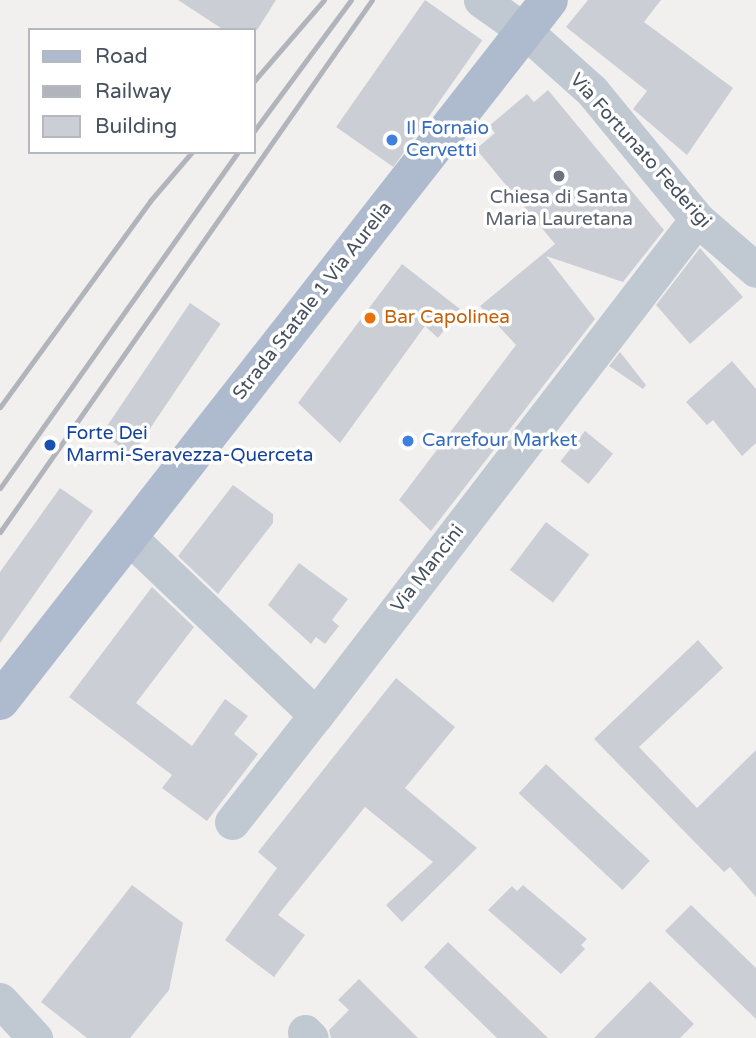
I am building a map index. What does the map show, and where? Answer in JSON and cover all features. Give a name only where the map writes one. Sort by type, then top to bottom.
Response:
[{"type":"main road","name":"Strada Statale 1 Via Aurelia","points":[[0,701],[549,0]]},
{"type":"street","name":"Via Fortunato Federigi","points":[[481,0],[525,32],[592,91],[697,219],[756,270]]},
{"type":"street","name":"Via Mancini","points":[[232,822],[697,219]]},
{"type":"street","points":[[129,537],[316,715]]},
{"type":"street","points":[[0,1000],[35,1038]]},
{"type":"building","points":[[178,0],[276,0],[257,30],[221,28]]},
{"type":"building","points":[[425,0],[482,40],[393,167],[336,127]]},
{"type":"building","points":[[588,0],[661,0],[644,22],[733,88],[687,155],[633,109],[647,91],[566,27]]},
{"type":"building","points":[[548,90],[664,230],[623,282],[546,256],[595,319],[431,531],[399,500],[516,345],[480,306],[555,244],[476,149],[495,133],[489,126],[527,94],[534,102]]},
{"type":"building","points":[[700,248],[743,297],[690,344],[656,305]]},
{"type":"building","points":[[402,264],[460,309],[438,338],[425,326],[340,443],[298,403]]},
{"type":"building","points":[[190,303],[221,324],[132,455],[102,434]]},
{"type":"building","points":[[620,352],[646,385],[643,389],[609,366]]},
{"type":"building","points":[[732,361],[756,389],[756,443],[742,456],[713,420],[707,425],[686,402]]},
{"type":"building","points":[[585,431],[613,454],[588,484],[560,461]]},
{"type":"building","points":[[233,485],[273,514],[273,523],[218,594],[178,556]]},
{"type":"building","name":"Forte Dei Marmi-Seravezza-Querceta","points":[[60,488],[93,511],[0,643],[0,572]]},
{"type":"building","points":[[546,522],[589,554],[553,602],[510,570]]},
{"type":"building","points":[[299,563],[348,599],[332,620],[339,626],[325,644],[316,637],[311,644],[268,605]]},
{"type":"building","points":[[152,587],[194,627],[136,703],[192,746],[225,699],[248,716],[234,734],[258,754],[207,821],[162,788],[172,775],[69,697]]},
{"type":"building","points":[[698,640],[723,668],[639,747],[697,808],[756,750],[756,897],[730,867],[724,872],[594,739]]},
{"type":"building","points":[[396,678],[455,727],[405,788],[477,848],[402,922],[386,905],[433,862],[365,807],[278,915],[305,935],[274,977],[225,940],[277,868],[258,852]]},
{"type":"building","points":[[546,764],[650,861],[623,890],[519,793]]},
{"type":"building","points":[[132,885],[183,923],[169,990],[130,1038],[87,1038],[41,1002]]},
{"type":"building","points":[[523,885],[587,939],[581,945],[585,949],[561,974],[488,910],[512,886],[517,891]]},
{"type":"building","points":[[691,905],[756,968],[756,1019],[665,931]]},
{"type":"building","points":[[448,942],[548,1038],[497,1038],[424,967]]},
{"type":"building","points":[[359,979],[418,1038],[331,1038],[329,1030],[349,1010],[338,1000]]},
{"type":"building","points":[[650,981],[694,1024],[680,1038],[594,1038]]},
{"type":"railway","points":[[256,79],[324,0]]},
{"type":"railway","points":[[256,128],[351,0]]},
{"type":"railway","points":[[0,532],[372,0]]},
{"type":"railway","points":[[0,407],[150,201],[190,154]]},
{"type":"railway","points":[[0,488],[237,154]]},
{"type":"place","name":"Il Fornaio Cervetti","points":[[392,140]]},
{"type":"place","name":"Chiesa di Santa Maria Lauretana","points":[[559,176]]},
{"type":"place","name":"Bar Capolinea","points":[[370,318]]},
{"type":"place","name":"Carrefour Market","points":[[408,441]]},
{"type":"place","name":"Forte Dei Marmi-Seravezza-Querceta","points":[[50,445]]}]
